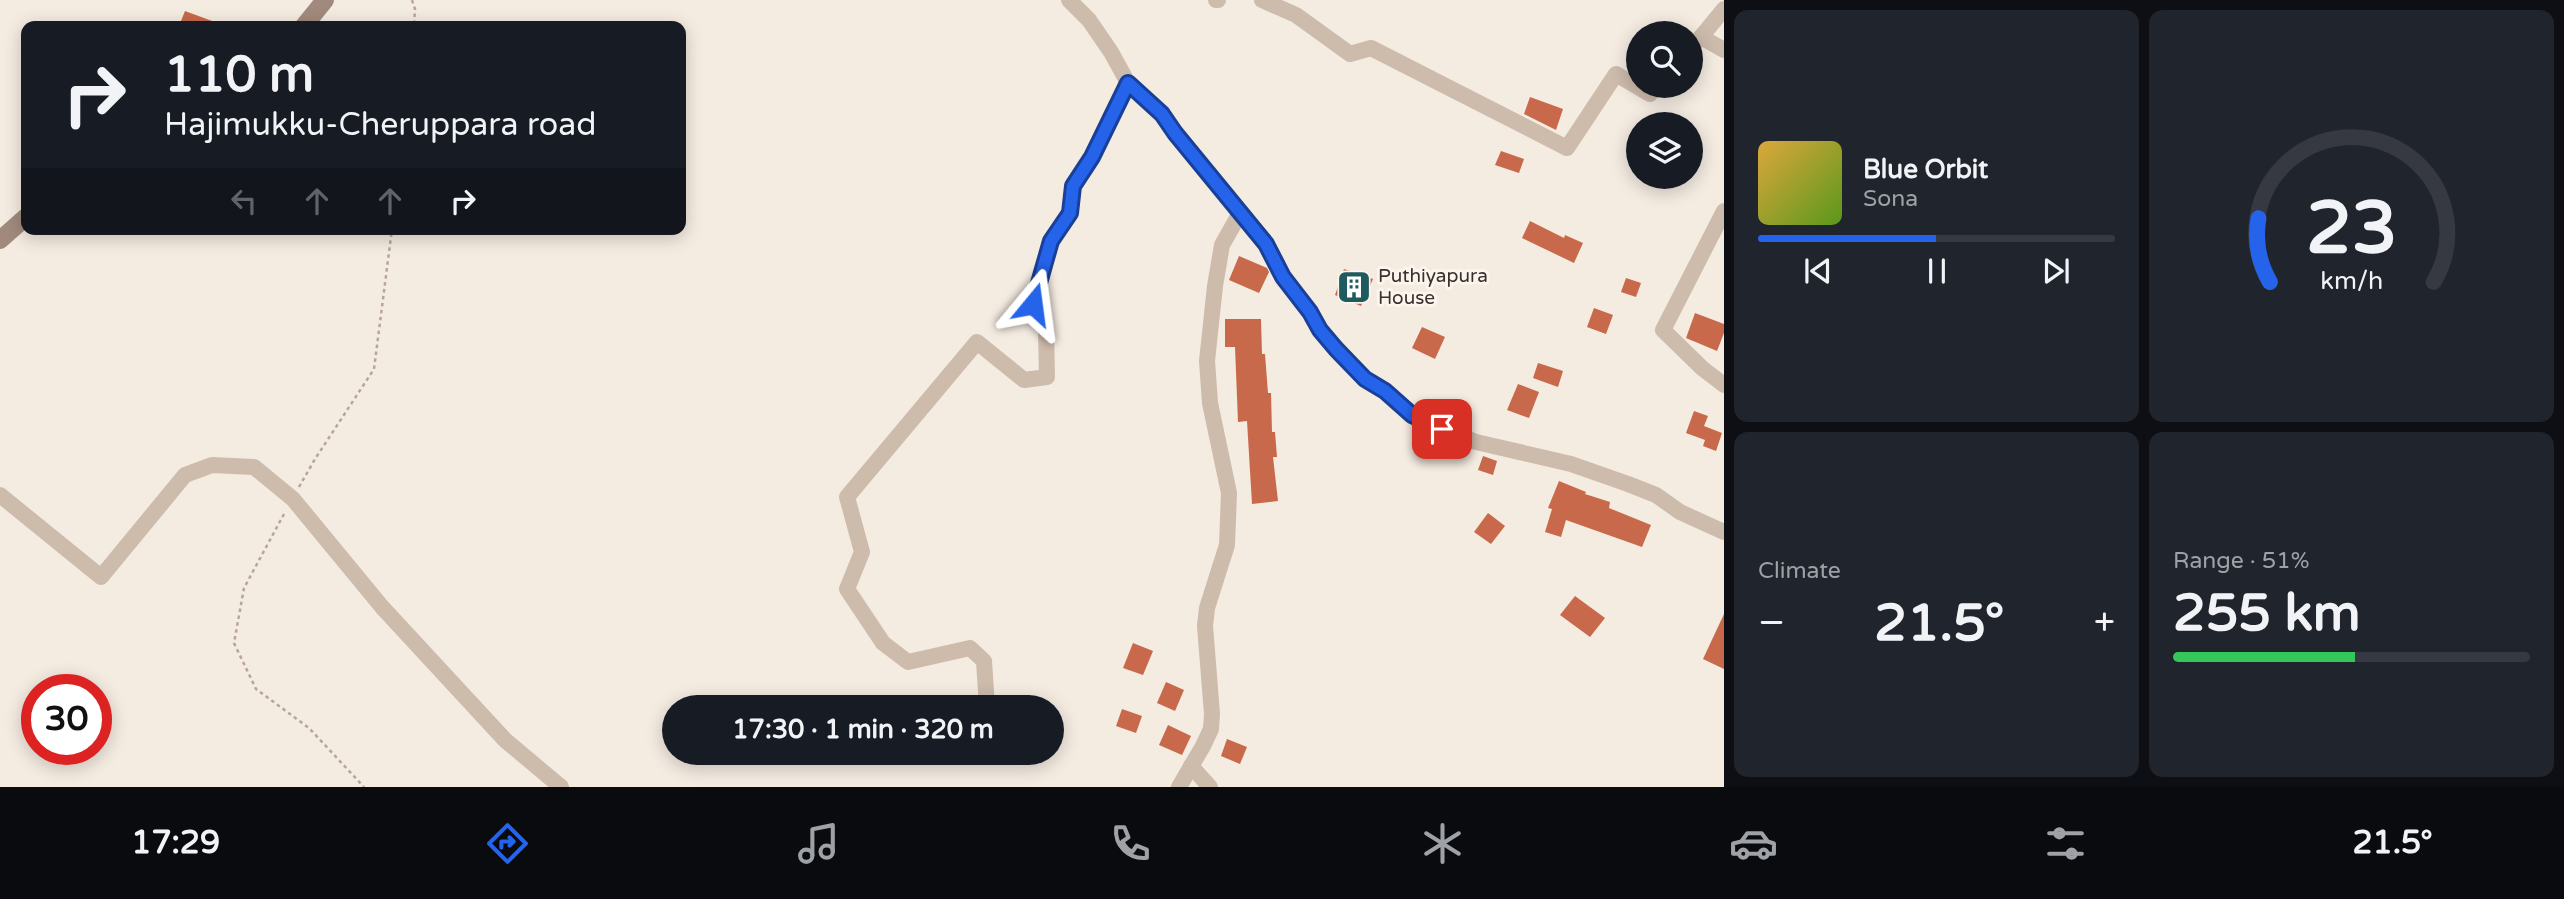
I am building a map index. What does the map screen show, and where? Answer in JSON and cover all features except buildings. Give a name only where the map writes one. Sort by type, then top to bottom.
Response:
[{"type":"main road","points":[[308,21],[326,0]]},
{"type":"main road","points":[[0,240],[21,221]]},
{"type":"street","points":[[1069,0],[1089,20],[1128,83],[1162,114],[1266,244],[1283,277],[1310,312],[1320,330],[1365,379],[1385,391],[1412,415],[1476,442],[1571,464],[1656,495],[1680,512],[1724,532]]},
{"type":"street","points":[[1262,0],[1296,15],[1350,54],[1371,48],[1567,148],[1616,74],[1626,80]]},
{"type":"street","points":[[1703,34],[1724,9]]},
{"type":"street","points":[[1703,45],[1724,50]]},
{"type":"street","points":[[986,695],[984,661],[970,648],[908,662],[883,643],[847,589],[862,552],[847,496],[977,342],[1024,380],[1047,377],[1046,330],[1033,304],[1051,241],[1070,213],[1073,186],[1092,157],[1128,83]]},
{"type":"street","points":[[1724,211],[1663,330],[1702,368],[1724,385]]},
{"type":"street","points":[[1179,787],[1210,729],[1212,714],[1205,626],[1207,608],[1227,545],[1229,493],[1210,403],[1207,361],[1222,245],[1240,213]]},
{"type":"street","points":[[0,495],[101,577],[185,475],[212,465],[254,467],[293,499],[382,607],[505,740],[561,787]]},
{"type":"street","points":[[1191,766],[1210,787]]},
{"type":"path","points":[[412,0],[414,21]]},
{"type":"place","name":"Puthiyapura House","points":[[1354,287]]},
{"type":"route","points":[[1033,304],[1051,241],[1070,213],[1073,186],[1092,157],[1128,83],[1162,114],[1266,244],[1283,277],[1336,349],[1365,379],[1401,403],[1412,415],[1442,429]]}]
